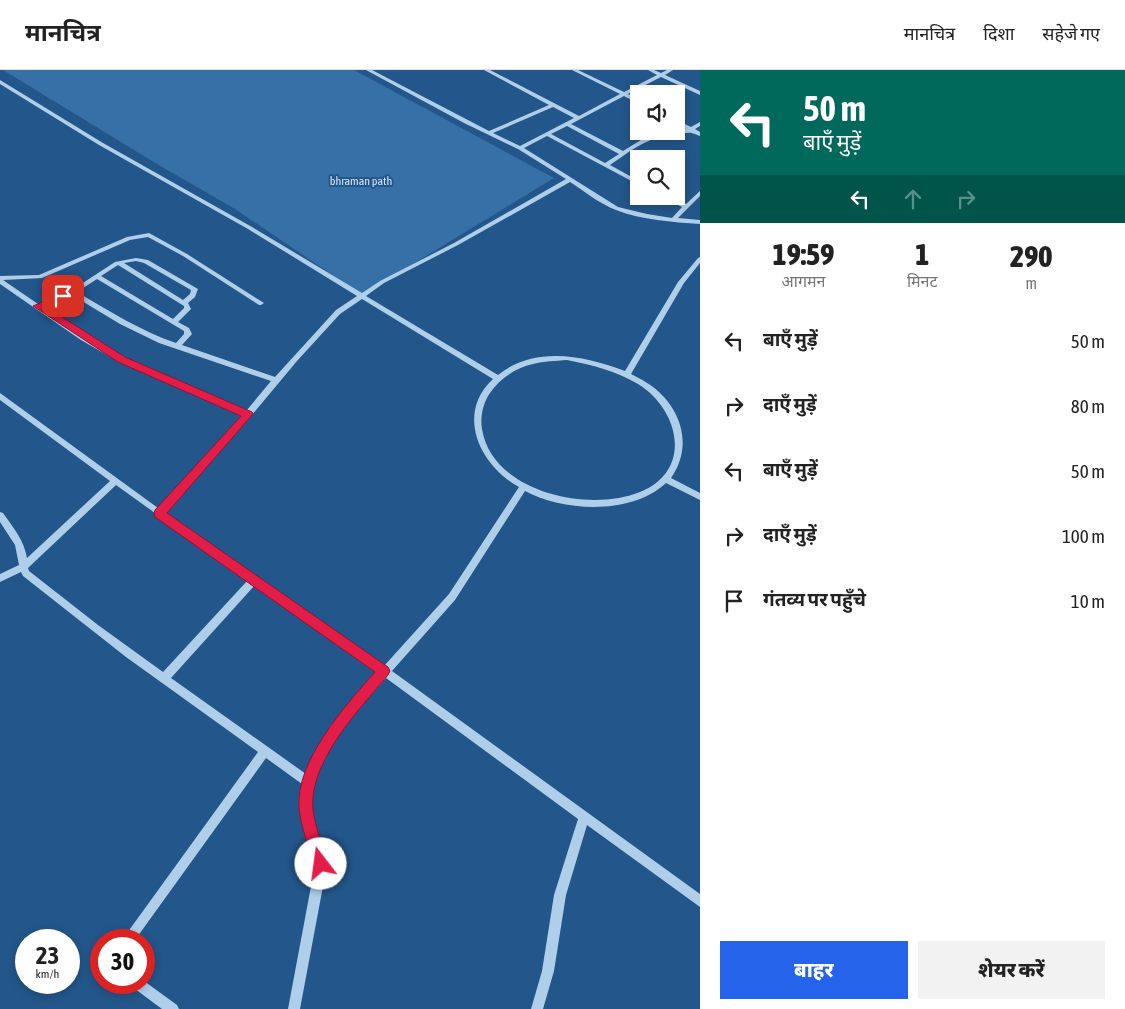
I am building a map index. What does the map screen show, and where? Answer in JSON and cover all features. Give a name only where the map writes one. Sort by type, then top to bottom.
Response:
[{"type":"street","points":[[368,70],[520,148],[568,180],[616,208],[632,214],[700,222]]},
{"type":"street","points":[[486,70],[579,118]]},
{"type":"street","points":[[574,70],[630,98]]},
{"type":"street","points":[[650,70],[700,93]]},
{"type":"street","points":[[520,148],[671,70]]},
{"type":"street","points":[[0,82],[101,144],[250,228],[497,378]]},
{"type":"street","points":[[488,133],[553,104]]},
{"type":"street","points":[[567,124],[624,154]]},
{"type":"street","points":[[606,165],[655,135],[691,130],[700,124]]},
{"type":"street","points":[[685,127],[700,134]]},
{"type":"street","points":[[548,134],[630,178]]},
{"type":"street","points":[[159,514],[325,325],[361,296],[568,180]]},
{"type":"street","points":[[672,220],[700,193]]},
{"type":"street","points":[[0,280],[40,276],[129,238],[149,235],[185,255],[261,303]]},
{"type":"street","points":[[38,306],[72,292],[119,263],[138,258],[195,289],[193,295],[183,302]]},
{"type":"street","points":[[627,374],[681,282],[700,259]]},
{"type":"street","points":[[119,263],[183,302],[188,309],[174,322]]},
{"type":"street","points":[[97,276],[187,330],[188,334],[177,347]]},
{"type":"street","points":[[0,280],[122,360],[248,414]]},
{"type":"street","points":[[567,358],[608,366],[627,374],[652,390],[670,411],[679,434],[678,458],[666,479],[649,492],[634,498],[602,504],[566,501],[549,497],[524,486],[502,470],[486,451],[478,431],[477,411],[484,393],[497,378],[511,369],[528,362],[567,358]]},
{"type":"street","points":[[0,396],[159,514],[384,671],[700,901]]},
{"type":"street","points":[[666,479],[700,498]]},
{"type":"street","points":[[0,578],[23,567],[115,481]]},
{"type":"street","points":[[294,1009],[321,864],[306,809],[308,782],[335,728],[452,597],[524,486]]},
{"type":"street","points":[[0,516],[21,550],[23,567],[26,573],[80,618],[308,782]]},
{"type":"street","points":[[164,678],[254,580]]},
{"type":"street","points":[[136,929],[265,750]]},
{"type":"street","points":[[537,1009],[548,971],[560,895],[584,816]]},
{"type":"street","points":[[152,994],[173,1009]]},
{"type":"lane","points":[[72,292],[122,322],[177,347],[276,380]]},
{"type":"green space","name":"bhraman path","points":[[3,70],[354,70],[554,178],[362,295],[235,209]]},
{"type":"route","points":[[63,296],[38,306],[84,338],[122,360],[248,414],[159,514],[384,671],[335,728],[308,782],[306,809],[321,864]]}]
